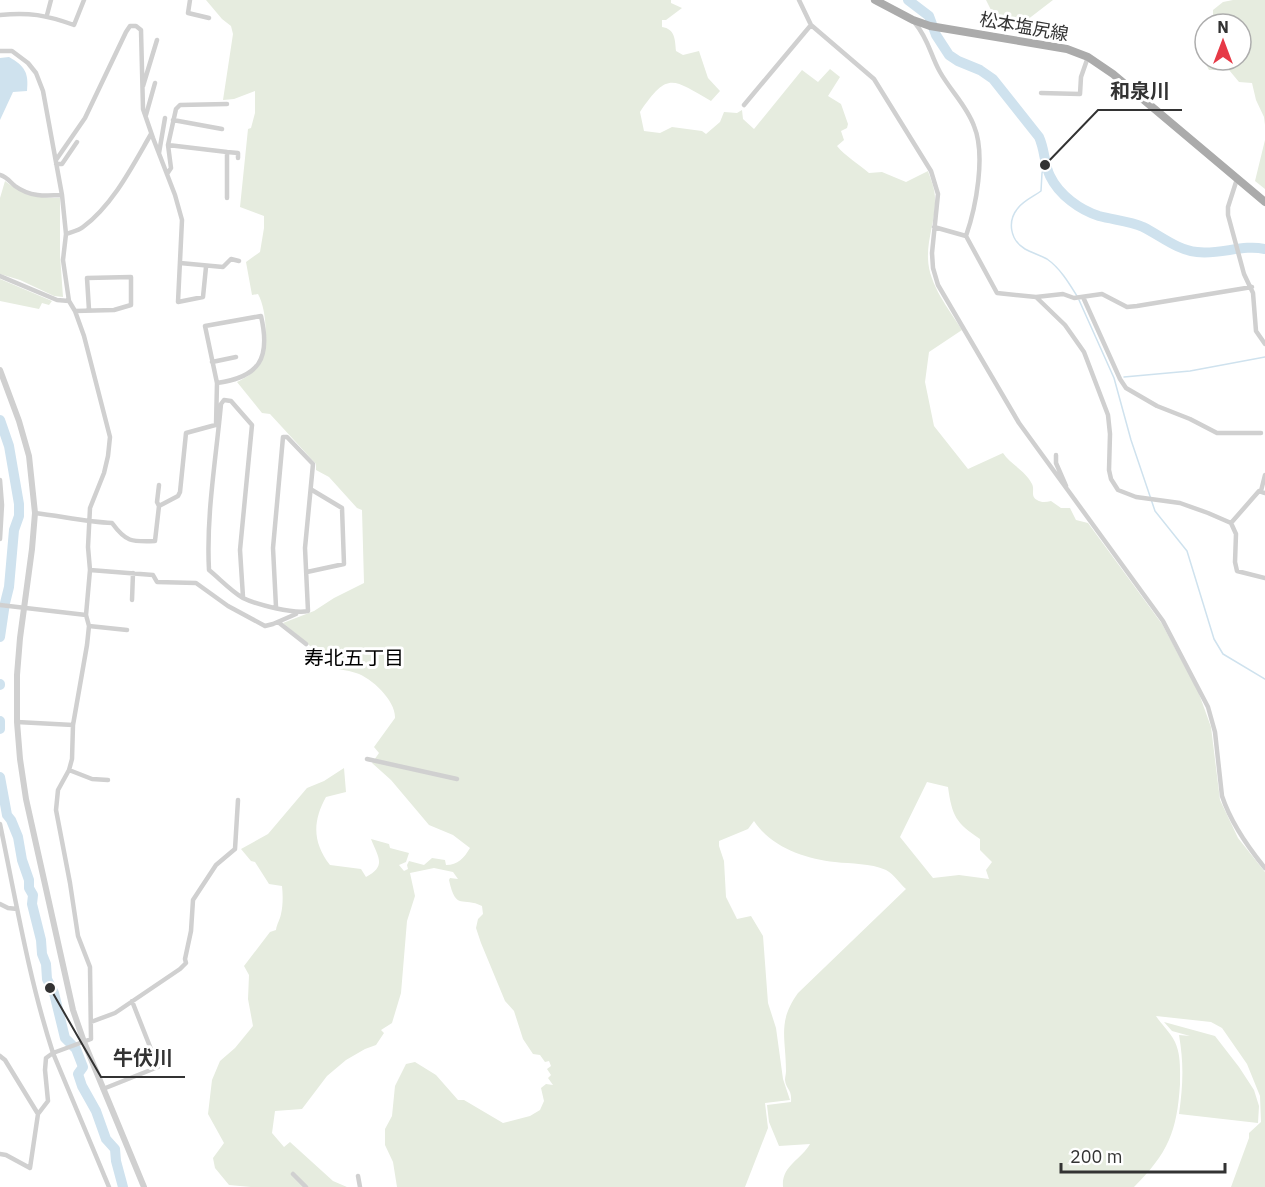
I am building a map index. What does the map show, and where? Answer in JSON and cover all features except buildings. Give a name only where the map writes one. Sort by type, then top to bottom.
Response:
[{"type":"main road","name":"松本塩尻線","points":[[875,0],[913,20],[930,26],[1067,49],[1088,57],[1113,74],[1265,202]]},
{"type":"street","points":[[47,15],[51,0]]},
{"type":"street","points":[[0,15],[31,13],[47,15],[74,25],[84,0]]},
{"type":"street","points":[[190,0],[188,14],[209,18]]},
{"type":"street","points":[[799,0],[811,25],[874,79],[931,171],[938,194],[933,268],[938,285],[1019,423],[1163,621],[1208,707],[1215,732],[1225,806],[1241,835],[1265,868]]},
{"type":"street","points":[[913,20],[925,35],[941,74],[974,126],[979,157],[976,187],[966,236],[997,293],[1036,297],[1063,294],[1074,298],[1102,294],[1127,307],[1252,287]]},
{"type":"street","points":[[744,105],[811,25]]},
{"type":"street","points":[[56,162],[85,118],[130,26],[136,26],[141,30],[142,88],[146,116],[180,207],[182,220],[178,302],[203,297],[206,267]]},
{"type":"street","points":[[142,88],[158,40]]},
{"type":"street","points":[[0,51],[12,51],[19,54],[36,73],[43,91],[62,195],[66,234],[63,260],[69,301],[84,336],[110,437],[108,456],[90,508],[87,645],[73,725],[72,759],[58,790],[56,810],[78,936],[90,967],[91,1039],[55,1052],[46,1058],[48,1101],[38,1114],[30,1168],[0,1154]]},
{"type":"street","points":[[1044,91],[1080,94],[1081,77],[1088,57]]},
{"type":"street","points":[[146,116],[155,83]]},
{"type":"street","points":[[167,174],[171,168],[168,145],[176,108],[180,105],[227,104]]},
{"type":"street","points":[[159,154],[165,118]]},
{"type":"street","points":[[173,120],[222,129]]},
{"type":"street","points":[[66,234],[82,228],[105,205],[121,186],[151,134]]},
{"type":"street","points":[[56,162],[62,164],[77,142]]},
{"type":"street","points":[[168,145],[238,153],[238,159]]},
{"type":"street","points":[[227,152],[227,198]]},
{"type":"street","points":[[0,175],[14,186],[35,196],[62,195]]},
{"type":"street","points":[[1237,179],[1228,207],[1228,215],[1244,274],[1252,287],[1256,331],[1265,344]]},
{"type":"street","points":[[934,227],[966,236]]},
{"type":"street","points":[[180,263],[223,267],[231,259],[239,261]]},
{"type":"street","points":[[0,276],[57,300],[69,301]]},
{"type":"street","points":[[75,311],[114,310],[131,304],[131,278],[87,278],[89,310]]},
{"type":"street","points":[[1036,297],[1067,326],[1084,352],[1108,415],[1109,470],[1111,479],[1118,490],[1136,497],[1180,504],[1231,523],[1236,534],[1235,562],[1238,571],[1265,578]]},
{"type":"street","points":[[1083,297],[1126,388],[1217,434],[1261,434]]},
{"type":"street","points":[[217,383],[238,380],[254,370],[263,352],[264,329],[261,316],[205,326],[217,383],[218,425]]},
{"type":"street","points":[[212,362],[236,357]]},
{"type":"street","points":[[0,370],[29,456],[35,513],[32,549],[21,608],[17,675],[17,722],[26,799],[82,1043],[144,1187]]},
{"type":"street","points":[[243,597],[240,550],[252,425],[231,401],[224,400],[221,404],[218,425],[208,549],[209,570],[243,597],[297,613]]},
{"type":"street","points":[[159,506],[178,496],[180,492],[186,433],[218,425]]},
{"type":"street","points":[[1261,434],[1265,427]]},
{"type":"street","points":[[1261,434],[1265,440]]},
{"type":"street","points":[[90,570],[153,575],[158,582],[196,583],[228,606],[265,626],[308,611],[305,549],[314,464],[287,437],[283,436],[273,548],[276,607]]},
{"type":"street","points":[[1056,455],[1055,460],[1066,483],[1066,488]]},
{"type":"street","points":[[1231,523],[1263,492],[1265,475]]},
{"type":"street","points":[[0,480],[0,540]]},
{"type":"street","points":[[35,513],[88,522],[112,523],[122,537],[134,542],[154,541],[159,506],[157,502],[159,485]]},
{"type":"street","points":[[307,572],[344,564],[342,508],[312,490]]},
{"type":"street","points":[[132,600],[133,573]]},
{"type":"street","points":[[0,606],[86,615]]},
{"type":"street","points":[[278,622],[306,644]]},
{"type":"street","points":[[89,626],[127,630]]},
{"type":"street","points":[[17,722],[73,725]]},
{"type":"street","points":[[367,759],[457,779]]},
{"type":"street","points":[[69,770],[92,779],[108,780]]},
{"type":"street","points":[[91,1022],[115,1013],[186,963],[193,900],[216,865],[235,849],[238,800]]},
{"type":"street","points":[[0,824],[31,972],[55,1052],[109,1187]]},
{"type":"street","points":[[0,904],[17,909]]},
{"type":"street","points":[[103,1089],[158,1067],[132,1001]]},
{"type":"street","points":[[0,1056],[5,1060],[38,1114]]},
{"type":"street","points":[[293,1174],[306,1187]]},
{"type":"street","points":[[358,1176],[360,1187]]},
{"type":"shaded area","points":[[206,0],[671,0],[671,3],[682,8],[666,20],[662,20],[662,27],[672,32],[676,51],[683,55],[699,51],[708,78],[720,91],[711,101],[679,84],[664,85],[649,99],[640,112],[644,131],[660,133],[672,127],[702,131],[706,134],[720,122],[724,112],[737,113],[742,110],[743,119],[754,129],[802,70],[818,82],[830,69],[840,77],[828,96],[841,104],[848,124],[847,128],[841,131],[844,140],[837,146],[840,150],[869,173],[882,172],[906,182],[928,171],[935,198],[928,251],[929,269],[940,296],[962,330],[929,352],[925,382],[934,426],[968,469],[1003,453],[1029,479],[1035,498],[1042,502],[1051,501],[1061,508],[1070,508],[1076,520],[1088,523],[1162,624],[1198,691],[1211,727],[1220,800],[1238,838],[1265,872],[1265,1187],[1231,1187],[1249,1133],[1261,1122],[1260,1096],[1247,1064],[1222,1028],[1211,1022],[1156,1016],[1173,1038],[1178,1052],[1179,1101],[1169,1141],[1146,1175],[1134,1187],[783,1187],[788,1168],[810,1144],[779,1146],[769,1122],[767,1105],[791,1102],[791,1094],[785,1080],[784,1030],[791,1003],[798,993],[906,889],[892,874],[880,868],[801,855],[779,845],[754,821],[748,829],[719,841],[719,846],[724,861],[726,897],[737,919],[751,916],[763,936],[768,1003],[776,1028],[783,1079],[790,1100],[765,1103],[768,1128],[745,1187],[397,1187],[393,1162],[385,1145],[385,1129],[392,1116],[395,1086],[406,1064],[415,1062],[436,1075],[458,1100],[464,1100],[503,1123],[530,1116],[540,1110],[544,1101],[541,1088],[546,1084],[553,1085],[548,1078],[551,1075],[547,1069],[551,1066],[549,1061],[545,1062],[540,1055],[533,1054],[523,1039],[514,1011],[505,1001],[481,943],[476,928],[478,919],[483,914],[482,906],[458,900],[454,896],[449,880],[450,878],[458,879],[453,872],[434,868],[410,873],[415,896],[407,921],[401,993],[392,1023],[381,1030],[384,1033],[376,1045],[346,1060],[327,1076],[302,1109],[275,1111],[272,1133],[284,1147],[290,1142],[333,1181],[347,1187],[229,1185],[215,1168],[213,1158],[224,1143],[208,1114],[212,1080],[220,1061],[235,1048],[253,1026],[248,999],[249,975],[244,966],[270,932],[276,930],[283,900],[282,886],[269,884],[255,862],[251,861],[241,849],[268,834],[307,788],[324,781],[344,768],[346,792],[326,797],[318,815],[316,832],[320,849],[330,865],[361,869],[366,877],[373,873],[379,861],[371,839],[389,844],[390,848],[409,853],[406,862],[399,865],[404,871],[408,869],[409,861],[424,865],[432,858],[445,860],[446,865],[454,864],[463,858],[470,848],[453,835],[429,825],[391,780],[372,763],[379,753],[374,747],[395,718],[392,704],[382,691],[356,673],[327,667],[316,651],[283,623],[314,611],[364,583],[362,510],[357,508],[329,477],[316,470],[316,464],[270,414],[262,413],[237,382],[255,370],[264,348],[266,329],[263,309],[258,294],[252,295],[246,262],[260,252],[264,216],[240,207],[248,129],[251,128],[255,113],[255,91],[234,99],[223,100],[233,34],[231,26]],"holes":[[[927,782],[948,787],[956,818],[980,839],[980,850],[992,862],[986,870],[989,879],[959,875],[933,878],[900,837]]]},
{"type":"shaded area","points":[[986,0],[1053,0],[1027,20],[994,16]]},
{"type":"shaded area","points":[[1265,0],[1265,125],[1252,83],[1239,82],[1231,72],[1253,72],[1253,12],[1213,12],[1223,2]]},
{"type":"shaded area","points":[[1265,140],[1265,189],[1255,181]]},
{"type":"shaded area","points":[[5,181],[31,195],[60,198],[63,297],[54,296],[20,280],[0,274],[0,198]]},
{"type":"shaded area","points":[[0,279],[52,301],[49,305],[42,303],[39,309],[0,301]]},
{"type":"shaded area","points":[[1164,1022],[1215,1036],[1254,1090],[1259,1106],[1258,1123],[1179,1114],[1182,1056],[1179,1035],[1190,1036],[1172,1031]]},
{"type":"water","points":[[9,57],[25,71],[27,91],[13,92],[0,120],[0,58]]},
{"type":"waterway","points":[[908,0],[929,16],[936,35],[949,55],[993,79],[1039,137],[1048,171],[1054,183],[1078,206],[1099,216],[1138,225],[1190,251],[1206,253],[1248,248],[1265,249]]},
{"type":"waterway","points":[[1045,165],[1041,191],[1018,208],[1012,219],[1013,236],[1020,245],[1047,259],[1056,267],[1077,296]]},
{"type":"waterway","points":[[1079,300],[1114,378]]},
{"type":"waterway","points":[[1124,377],[1190,371],[1265,357]]},
{"type":"waterway","points":[[1114,378],[1131,440],[1155,511],[1187,551],[1214,639],[1223,654],[1265,679]]},
{"type":"waterway","points":[[0,420],[9,446],[19,504],[19,516],[14,530],[9,587],[0,637]]},
{"type":"waterway","points":[[0,721],[0,729]]},
{"type":"waterway","points":[[0,777],[7,815],[18,837],[29,888],[33,895],[32,904],[46,964],[47,979],[54,993],[65,1038],[76,1049],[83,1067],[78,1074],[82,1086],[96,1111],[106,1139],[115,1149],[123,1187]]},
{"type":"place","name":"和泉川","points":[[1045,165]]},
{"type":"place","name":"牛伏川","points":[[50,988]]},
{"type":"district","name":"寿北五丁目","points":[[354,658]]}]
